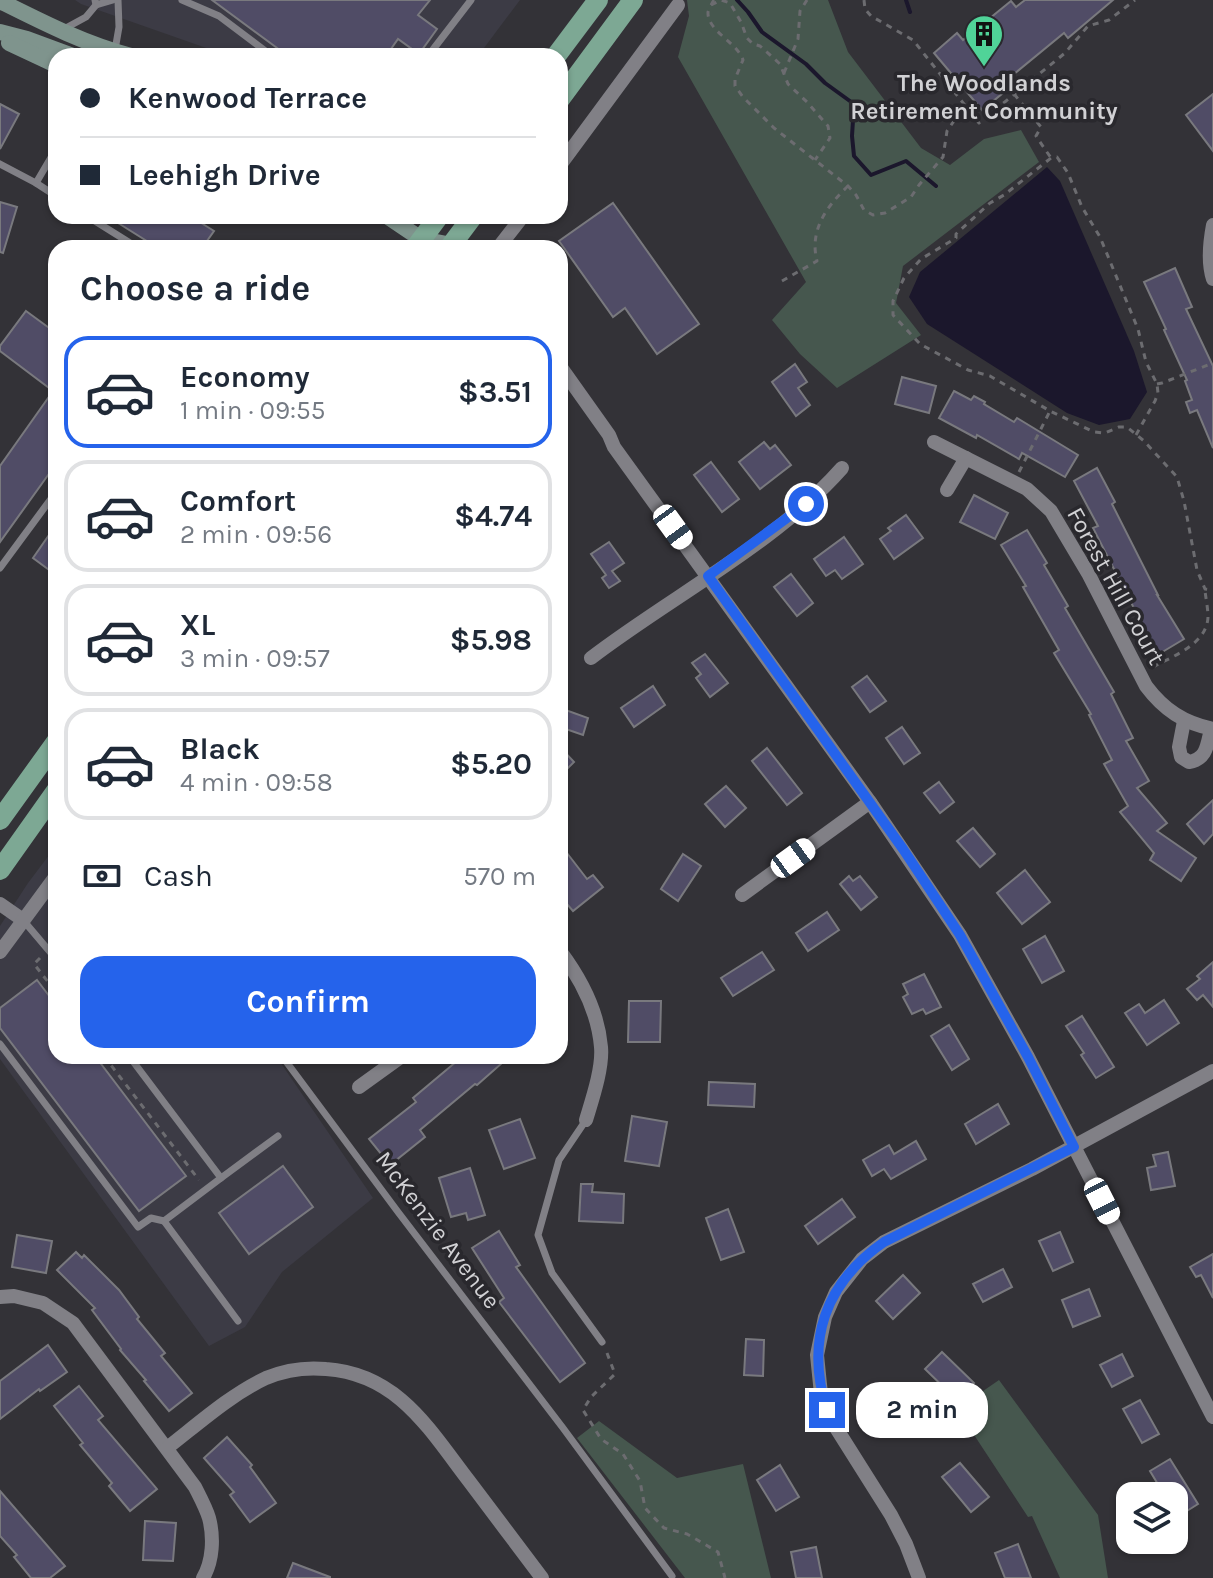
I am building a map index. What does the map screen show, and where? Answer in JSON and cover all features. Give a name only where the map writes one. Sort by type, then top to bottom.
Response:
[{"type":"main road","points":[[562,48],[598,0]]},
{"type":"main road","points":[[568,88],[633,0]]},
{"type":"main road","points":[[0,1],[102,48]]},
{"type":"main road","points":[[0,32],[51,48]]},
{"type":"main road","points":[[0,39],[48,61]]},
{"type":"main road","points":[[396,224],[414,240]]},
{"type":"main road","points":[[0,820],[48,753]]},
{"type":"main road","points":[[0,870],[48,802]]},
{"type":"street","points":[[568,154],[678,5]]},
{"type":"street","points":[[504,240],[517,224]]},
{"type":"street","points":[[1213,228],[1213,279]]},
{"type":"street","points":[[568,377],[609,435],[614,447],[870,802],[960,935],[1028,1057],[1213,1417]]},
{"type":"street","name":"Forest Hill Court","points":[[934,442],[1027,489],[1051,511],[1089,575],[1139,675],[1156,700],[1184,721],[1212,729]]},
{"type":"street","points":[[947,490],[966,458]]},
{"type":"street","points":[[591,658],[791,516],[821,492],[842,468]]},
{"type":"street","points":[[1184,721],[1179,747],[1181,757],[1189,762],[1197,761],[1204,754],[1212,729]]},
{"type":"street","points":[[742,895],[870,802]]},
{"type":"street","points":[[0,952],[48,887]]},
{"type":"street","points":[[0,904],[23,920]]},
{"type":"street","points":[[568,962],[593,1009],[602,1049],[586,1120]]},
{"type":"street","points":[[359,1087],[391,1064]]},
{"type":"street","points":[[919,1578],[891,1515],[827,1410],[817,1355],[825,1317],[836,1292],[850,1271],[884,1242],[1074,1147],[1213,1071]]},
{"type":"street","points":[[0,1297],[14,1296],[43,1303],[73,1323],[167,1448],[195,1487],[209,1518],[212,1549],[209,1576]]},
{"type":"street","points":[[167,1448],[240,1393],[267,1378],[309,1367],[365,1376],[387,1388],[420,1417],[542,1578]]},
{"type":"lane","points":[[62,31],[86,17],[96,2],[115,0],[118,48]]},
{"type":"lane","points":[[182,0],[219,16],[261,48]]},
{"type":"lane","points":[[434,48],[471,0]]},
{"type":"lane","points":[[36,183],[48,163]]},
{"type":"lane","points":[[0,164],[48,191]]},
{"type":"lane","points":[[100,224],[125,240]]},
{"type":"lane","points":[[0,568],[48,503]]},
{"type":"lane","points":[[23,920],[48,949]]},
{"type":"lane","points":[[0,1044],[138,1227],[151,1218],[164,1221],[238,1321]]},
{"type":"lane","points":[[135,1064],[221,1178]]},
{"type":"lane","name":"McKenzie Avenue","points":[[288,1064],[672,1576]]},
{"type":"lane","points":[[586,1120],[559,1160],[538,1235],[552,1273],[602,1342]]},
{"type":"lane","points":[[164,1221],[278,1136]]},
{"type":"path","points":[[815,160],[830,138],[828,126],[788,84],[780,64],[747,38],[730,3],[721,0],[713,2],[708,12],[711,24],[740,52],[743,60],[735,86],[743,97],[774,128],[848,186],[864,210],[873,215],[885,213],[911,197],[943,157],[947,131],[965,105]]},
{"type":"path","points":[[784,73],[798,39],[800,11],[807,0]]},
{"type":"path","points":[[864,0],[865,9],[871,16],[913,40],[979,123],[1065,53],[1088,26],[1109,20],[1135,0]]},
{"type":"path","points":[[1014,94],[1041,127],[1036,136],[1051,158]]},
{"type":"path","points":[[1136,435],[1155,401],[1157,384],[1100,237],[1082,207],[1068,173],[1057,157],[1051,158],[990,203],[956,234],[956,238],[921,259],[904,278],[893,301],[893,315],[920,344],[968,370],[990,376],[1050,411],[1094,432],[1105,433],[1127,427],[1177,477],[1197,570],[1205,589],[1208,619],[1203,635],[1139,675]]},
{"type":"path","points":[[782,281],[817,261],[814,248],[818,227],[833,201],[848,186]]},
{"type":"path","points":[[1157,384],[1213,363]]},
{"type":"path","points":[[1014,482],[1050,411]]},
{"type":"path","points":[[1205,589],[1213,590]]},
{"type":"path","points":[[48,953],[34,964],[48,982]]},
{"type":"path","points":[[110,1064],[205,1190]]},
{"type":"path","points":[[602,1342],[615,1374],[591,1397],[583,1410],[601,1439],[623,1454],[640,1481],[645,1508],[664,1528],[687,1534],[718,1552],[725,1578]]},
{"type":"shaded area","points":[[75,0],[520,0],[484,48],[206,48]]},
{"type":"shaded area","points":[[1047,167],[1060,181],[1134,351],[1147,392],[1130,419],[1099,425],[1067,413],[927,324],[909,297],[920,272]]},
{"type":"shaded area","points":[[48,857],[48,1064],[281,1064],[373,1198],[282,1272],[245,1327],[209,1346],[0,1059],[0,926]]},
{"type":"green space","points":[[687,0],[828,0],[848,52],[921,148],[950,165],[984,139],[1021,130],[1039,162],[903,266],[896,303],[921,335],[837,388],[800,354],[772,320],[806,282],[678,57],[689,16]]},
{"type":"green space","points":[[999,1380],[1098,1515],[1108,1578],[1060,1578],[1032,1516],[1028,1517],[957,1409]]},
{"type":"green space","points":[[599,1421],[677,1478],[743,1464],[771,1578],[685,1578],[577,1438]]},
{"type":"building","points":[[212,0],[430,0],[418,15],[437,29],[423,48],[411,48],[398,39],[392,48],[277,48]]},
{"type":"building","name":"The Woodlands Retirement Community","points":[[1025,0],[1113,0],[1068,38],[1064,33],[1003,83],[1008,89],[982,110],[934,53],[957,33],[963,40],[1011,1],[1016,7]]},
{"type":"building","points":[[1213,94],[1213,151],[1186,115]]},
{"type":"building","points":[[0,104],[19,114],[0,149]]},
{"type":"building","points":[[0,202],[17,207],[3,253],[0,252]]},
{"type":"building","points":[[613,203],[699,324],[657,354],[625,308],[613,317],[568,254],[568,240],[560,240]]},
{"type":"building","points":[[120,224],[203,224],[214,231],[208,240],[145,240]]},
{"type":"building","points":[[1175,268],[1192,307],[1186,309],[1213,366],[1213,448],[1197,410],[1190,413],[1186,402],[1192,400],[1187,380],[1144,282]]},
{"type":"building","points":[[26,311],[48,327],[48,387],[0,351],[0,346]]},
{"type":"building","points":[[795,364],[807,382],[798,388],[810,405],[796,416],[772,382]]},
{"type":"building","points":[[902,377],[936,386],[929,413],[895,404]]},
{"type":"building","points":[[954,391],[971,400],[974,396],[1014,422],[1017,418],[1078,455],[1065,477],[1022,453],[1019,459],[939,418]]},
{"type":"building","points":[[48,398],[48,475],[0,542],[0,466]]},
{"type":"building","points":[[764,442],[770,449],[775,445],[791,465],[760,489],[739,462]]},
{"type":"building","points":[[711,462],[739,499],[722,512],[694,475]]},
{"type":"building","points":[[1097,468],[1157,595],[1184,639],[1159,654],[1093,528],[1098,526],[1074,481]]},
{"type":"building","points":[[974,495],[1008,513],[995,539],[960,522]]},
{"type":"building","points":[[906,515],[923,538],[894,559],[880,539],[891,531],[888,528]]},
{"type":"building","points":[[1027,530],[1068,606],[1065,608],[1114,692],[1111,694],[1133,738],[1126,741],[1149,781],[1137,788],[1167,823],[1157,831],[1196,858],[1181,881],[1150,860],[1154,853],[1120,812],[1128,806],[1104,764],[1112,760],[1091,714],[1054,653],[1059,650],[1023,587],[1026,586],[1001,545]]},
{"type":"building","points":[[48,536],[48,569],[33,558]]},
{"type":"building","points":[[844,537],[863,564],[842,579],[835,570],[826,576],[814,559]]},
{"type":"building","points":[[609,542],[624,563],[612,571],[620,581],[609,588],[602,578],[606,575],[591,554]]},
{"type":"building","points":[[791,574],[813,603],[797,616],[774,587]]},
{"type":"building","points":[[705,654],[728,683],[710,697],[696,678],[701,674],[692,663]]},
{"type":"building","points":[[867,676],[886,701],[870,712],[852,687]]},
{"type":"building","points":[[653,686],[665,705],[634,727],[621,708]]},
{"type":"building","points":[[568,711],[588,718],[583,735],[568,730]]},
{"type":"building","points":[[902,727],[920,753],[904,764],[886,738]]},
{"type":"building","points":[[767,748],[802,793],[787,805],[752,761]]},
{"type":"building","points":[[939,782],[954,802],[940,813],[924,793]]},
{"type":"building","points":[[726,786],[746,808],[725,827],[705,804]]},
{"type":"building","points":[[1213,800],[1213,834],[1204,844],[1187,824]]},
{"type":"building","points":[[973,828],[995,854],[980,867],[957,841]]},
{"type":"building","points":[[568,854],[587,879],[593,875],[603,887],[573,911],[568,905]]},
{"type":"building","points":[[683,854],[701,866],[678,901],[661,889]]},
{"type":"building","points":[[1025,870],[1050,902],[1022,924],[997,893]]},
{"type":"building","points":[[849,876],[853,881],[860,876],[877,897],[861,910],[840,884]]},
{"type":"building","points":[[827,912],[839,930],[808,951],[796,933]]},
{"type":"building","points":[[1045,936],[1064,971],[1042,983],[1023,949]]},
{"type":"building","points":[[762,952],[774,970],[733,996],[721,978]]},
{"type":"building","points":[[1213,962],[1213,1007],[1203,995],[1197,1000],[1187,989],[1200,979],[1197,976]]},
{"type":"building","points":[[924,974],[941,1007],[926,1014],[923,1009],[912,1014],[903,997],[908,994],[903,984]]},
{"type":"building","points":[[37,980],[48,994],[48,1064],[101,1064],[186,1176],[139,1211],[0,1028],[0,1008]]},
{"type":"building","points":[[1164,1000],[1179,1023],[1147,1045],[1125,1013],[1139,1004],[1145,1013]]},
{"type":"building","points":[[629,1001],[661,1001],[660,1042],[628,1042]]},
{"type":"building","points":[[1082,1016],[1114,1067],[1096,1078],[1066,1026]]},
{"type":"building","points":[[949,1025],[969,1059],[952,1070],[931,1036]]},
{"type":"building","points":[[453,1064],[501,1064],[420,1130],[425,1137],[390,1165],[369,1139],[416,1102],[413,1098]]},
{"type":"building","points":[[709,1082],[755,1084],[754,1107],[708,1105]]},
{"type":"building","points":[[998,1104],[1009,1124],[976,1144],[965,1124]]},
{"type":"building","points":[[632,1116],[667,1122],[659,1166],[625,1161]]},
{"type":"building","points":[[520,1119],[535,1158],[504,1169],[489,1130]]},
{"type":"building","points":[[916,1141],[926,1159],[891,1179],[884,1169],[872,1176],[863,1160],[889,1145],[894,1154]]},
{"type":"building","points":[[1168,1152],[1175,1186],[1151,1190],[1147,1168],[1156,1166],[1153,1155]]},
{"type":"building","points":[[283,1166],[313,1207],[249,1254],[219,1213]]},
{"type":"building","points":[[470,1168],[485,1215],[468,1220],[466,1213],[451,1217],[439,1178]]},
{"type":"building","points":[[581,1184],[593,1184],[592,1192],[624,1194],[623,1223],[579,1221]]},
{"type":"building","points":[[842,1199],[855,1217],[818,1244],[805,1226]]},
{"type":"building","points":[[728,1209],[744,1252],[721,1260],[706,1218]]},
{"type":"building","points":[[499,1231],[520,1265],[516,1267],[585,1363],[560,1382],[499,1302],[504,1298],[472,1248]]},
{"type":"building","points":[[1060,1232],[1073,1262],[1053,1271],[1039,1241]]},
{"type":"building","points":[[17,1235],[52,1241],[46,1273],[12,1267]]},
{"type":"building","points":[[76,1252],[82,1258],[84,1255],[119,1290],[139,1317],[137,1319],[165,1353],[161,1356],[192,1393],[169,1411],[120,1350],[92,1310],[95,1308],[57,1270]]},
{"type":"building","points":[[1213,1254],[1213,1298],[1201,1275],[1196,1277],[1190,1267]]},
{"type":"building","points":[[1003,1269],[1012,1287],[983,1302],[973,1284]]},
{"type":"building","points":[[903,1275],[920,1293],[893,1319],[876,1301]]},
{"type":"building","points":[[1089,1289],[1100,1316],[1073,1327],[1062,1300]]},
{"type":"building","points":[[746,1339],[764,1340],[763,1376],[744,1375]]},
{"type":"building","points":[[48,1345],[67,1372],[0,1419],[0,1381]]},
{"type":"building","points":[[942,1352],[974,1383],[957,1400],[925,1369]]},
{"type":"building","points":[[1122,1354],[1133,1376],[1112,1387],[1100,1365]]},
{"type":"building","points":[[79,1386],[103,1416],[98,1420],[157,1489],[130,1511],[54,1406]]},
{"type":"building","points":[[1140,1400],[1159,1434],[1142,1443],[1123,1409]]},
{"type":"building","points":[[227,1437],[252,1465],[250,1467],[276,1503],[250,1522],[230,1495],[234,1492],[204,1458]]},
{"type":"building","points":[[1170,1459],[1184,1482],[1157,1482],[1150,1471]]},
{"type":"building","points":[[960,1463],[989,1497],[971,1512],[942,1477]]},
{"type":"building","points":[[780,1465],[799,1497],[776,1511],[757,1480]]},
{"type":"building","points":[[1188,1488],[1198,1504],[1188,1510]]},
{"type":"building","points":[[0,1491],[65,1566],[50,1578],[31,1578],[0,1536]]},
{"type":"building","points":[[145,1521],[176,1523],[173,1561],[143,1560]]},
{"type":"building","points":[[1018,1544],[1031,1578],[1005,1578],[995,1553]]},
{"type":"building","points":[[816,1547],[822,1578],[796,1578],[791,1552]]},
{"type":"building","points":[[293,1563],[330,1577],[330,1578],[287,1578]]},
{"type":"waterway","points":[[737,0],[762,32],[854,104],[854,156],[871,175],[906,161],[936,186]]},
{"type":"waterway","points":[[906,0],[910,12]]},
{"type":"place","name":"The Woodlands Retirement Community","points":[[984,68]]},
{"type":"route","points":[[806,504],[708,576],[903,849],[960,935],[1074,1147],[884,1242],[850,1271],[829,1305],[820,1336],[817,1355],[819,1379],[827,1410]]}]
